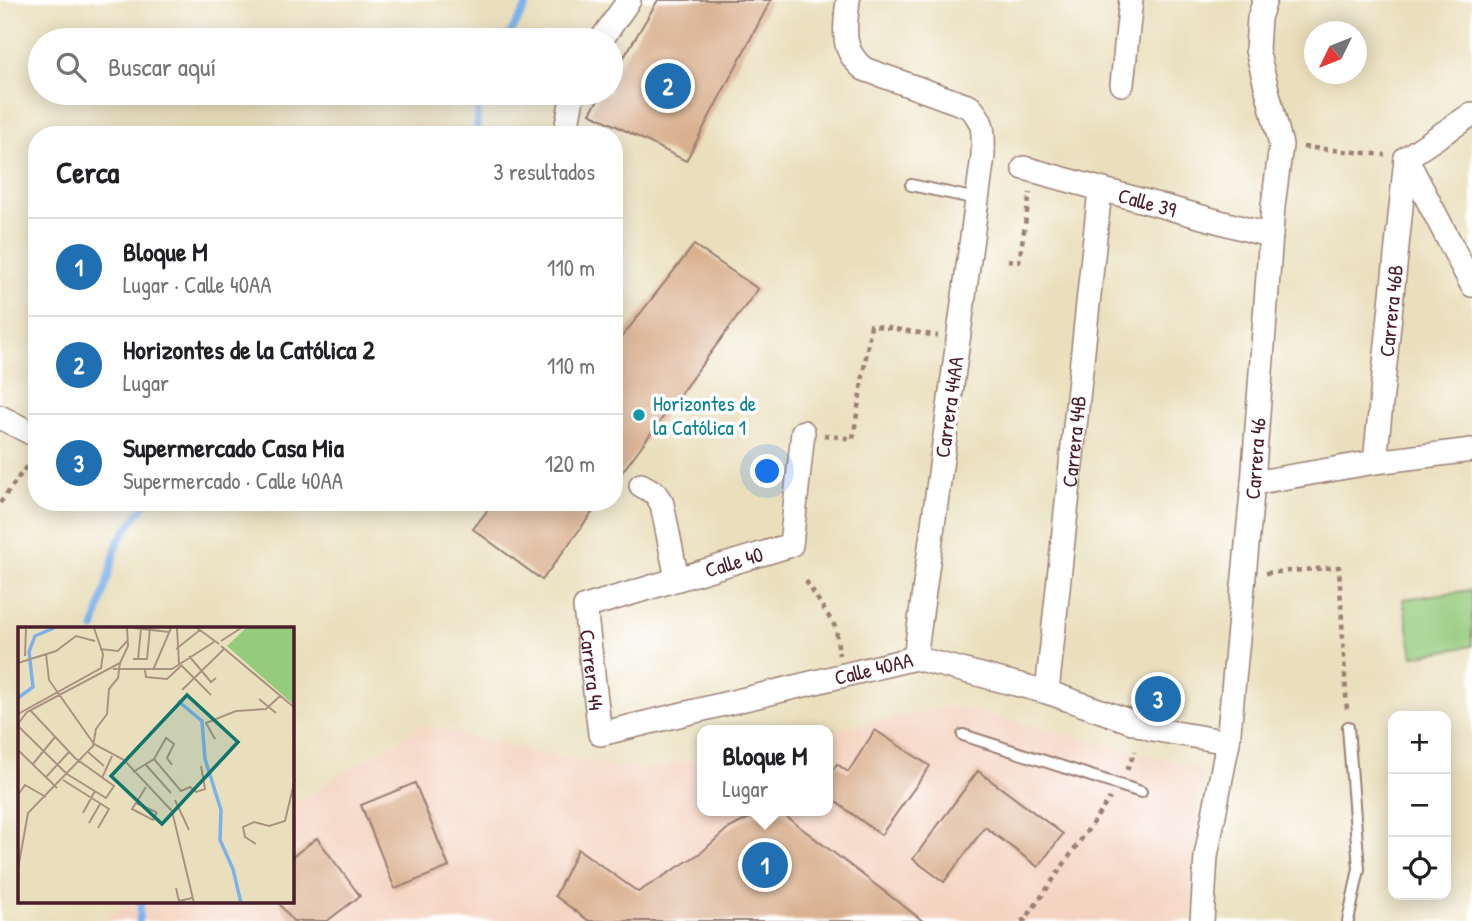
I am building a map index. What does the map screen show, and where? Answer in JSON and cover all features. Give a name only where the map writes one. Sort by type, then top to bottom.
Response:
[{"type":"street","points":[[609,28],[629,0]]},
{"type":"street","name":"Carrera 44AA","points":[[848,0],[844,33],[847,50],[855,61],[864,69],[970,107],[980,117],[983,125],[983,156],[915,658]]},
{"type":"street","points":[[1122,84],[1131,0]]},
{"type":"street","name":"Carrera 46","points":[[1202,921],[1206,856],[1228,742],[1281,145],[1257,50],[1259,18],[1265,0]]},
{"type":"street","points":[[567,126],[571,105]]},
{"type":"street","points":[[1472,114],[1406,158],[1472,285]]},
{"type":"street","name":"Carrera 46B","points":[[1375,462],[1406,158]]},
{"type":"street","name":"Calle 39","points":[[1028,169],[1271,236]]},
{"type":"street","name":"Carrera 44B","points":[[1047,692],[1100,190]]},
{"type":"street","points":[[0,417],[28,431]]},
{"type":"street","name":"Calle 40","points":[[585,607],[791,545],[803,432]]},
{"type":"street","points":[[1253,483],[1375,462],[1472,450]]},
{"type":"street","name":"Calle 40","points":[[641,485],[655,493],[662,504],[677,579]]},
{"type":"street","name":"Carrera 44","points":[[585,607],[600,734]]},
{"type":"street","name":"Calle 40AA","points":[[600,734],[915,658],[1047,692],[1152,729],[1228,742]]},
{"type":"lane","points":[[911,185],[977,199]]},
{"type":"lane","points":[[1348,727],[1359,869],[1348,921]]},
{"type":"lane","points":[[963,735],[1141,792]]},
{"type":"path","points":[[1281,145],[1406,158]]},
{"type":"path","points":[[1008,260],[1019,262],[1028,169]]},
{"type":"path","points":[[803,432],[853,439],[871,325],[958,339]]},
{"type":"path","points":[[0,503],[28,464]]},
{"type":"path","points":[[1244,575],[1339,567],[1348,727]]},
{"type":"path","points":[[806,581],[836,628],[842,676]]},
{"type":"path","points":[[1021,921],[1025,920],[1121,785],[1135,751]]},
{"type":"shaded area","points":[[953,706],[1201,768],[1189,921],[102,921],[131,904],[294,904],[294,804],[422,725],[536,752],[641,770],[697,759],[697,816],[833,816],[833,730]]},
{"type":"green space","points":[[1472,590],[1472,646],[1413,656],[1403,599]]},
{"type":"building","points":[[658,0],[771,0],[686,161],[623,130],[623,126],[616,126],[590,113],[595,105],[623,105],[623,59]]},
{"type":"building","name":"Horizontes de la Católica 1","points":[[694,245],[758,289],[623,471],[623,336]]},
{"type":"building","points":[[487,511],[593,511],[542,580],[473,529]]},
{"type":"building","points":[[875,730],[930,766],[881,835],[833,800],[833,769],[837,764],[848,772]]},
{"type":"building","points":[[978,771],[1063,834],[1038,867],[985,827],[944,882],[913,859]]},
{"type":"building","points":[[415,783],[449,867],[395,889],[361,805]]},
{"type":"building","points":[[786,816],[923,921],[589,921],[555,896],[578,849],[638,892],[702,852],[726,830],[751,817]]},
{"type":"building","points":[[317,838],[360,896],[327,921],[293,921],[280,904],[294,904],[294,855]]},
{"type":"waterway","points":[[513,28],[530,0]]},
{"type":"waterway","points":[[477,126],[478,105]]},
{"type":"waterway","points":[[95,627],[118,541],[140,511]]},
{"type":"waterway","points":[[139,921],[141,904]]},
{"type":"place","name":"Horizontes de la Católica 2","points":[[668,86]]},
{"type":"place","name":"Horizontes de la Católica 1","points":[[639,415]]},
{"type":"place","name":"Supermercado Casa Mia","points":[[1158,699]]},
{"type":"place","name":"Bloque M","points":[[765,865]]}]
